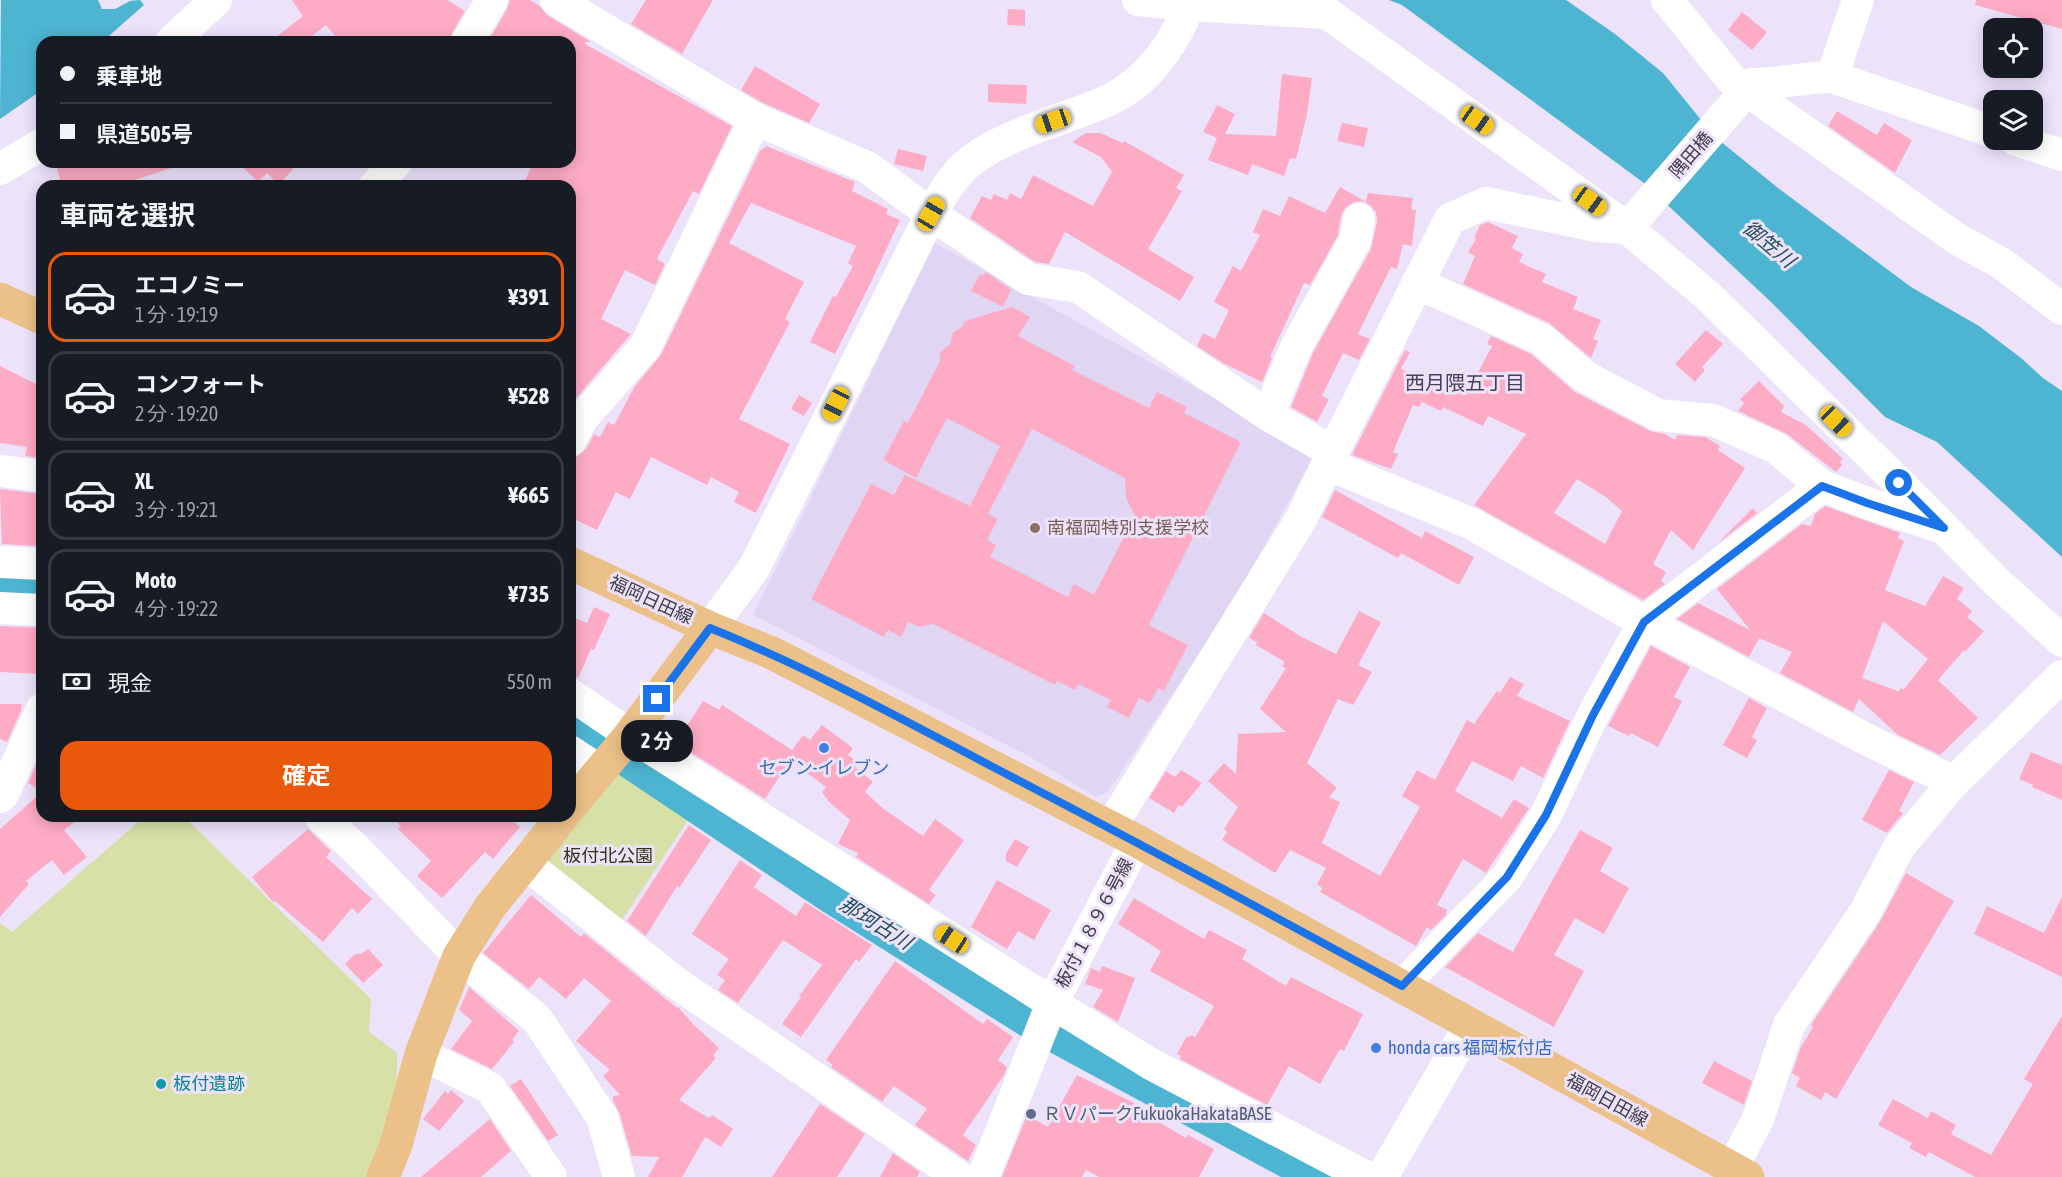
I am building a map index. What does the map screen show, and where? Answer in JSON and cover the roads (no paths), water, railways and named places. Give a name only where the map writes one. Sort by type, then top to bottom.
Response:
[{"type":"main road","points":[[0,299],[36,315]]},
{"type":"main road","name":"福岡日田線","points":[[576,566],[710,628],[772,653],[849,691],[1123,835],[1740,1173]]},
{"type":"main road","points":[[576,800],[630,735],[710,628]]},
{"type":"main road","points":[[383,1177],[396,1145],[421,1054],[459,956],[490,907],[558,822]]},
{"type":"street","points":[[177,36],[216,0]]},
{"type":"street","points":[[471,36],[492,0]]},
{"type":"street","points":[[556,0],[755,119],[867,166],[931,214],[1028,279],[1078,287],[1330,458],[1470,523],[1644,622],[1954,783]]},
{"type":"street","points":[[1138,0],[1327,13],[1630,225],[1708,296],[1998,583],[2062,641]]},
{"type":"street","points":[[1667,0],[1689,16],[1751,85],[1776,84],[1806,77],[1832,77],[1983,128]]},
{"type":"street","points":[[1667,0],[1732,80],[1958,239],[2001,263],[2062,309]]},
{"type":"street","points":[[1832,77],[1858,0]]},
{"type":"street","points":[[710,628],[754,568],[949,182],[966,165],[992,147],[1033,127],[1115,97],[1150,72],[1169,44],[1190,3]]},
{"type":"street","name":"隅田橋","points":[[1630,225],[1751,85]]},
{"type":"street","points":[[576,430],[582,420],[645,347],[755,119]]},
{"type":"street","points":[[0,170],[36,148]]},
{"type":"street","points":[[2043,149],[2062,155]]},
{"type":"street","points":[[380,180],[391,168]]},
{"type":"street","name":"板付１８９６号線","points":[[983,1177],[1123,835],[1300,521],[1450,219],[1486,202],[1596,226],[1630,225]]},
{"type":"street","points":[[1268,415],[1297,345],[1355,241],[1359,219]]},
{"type":"street","points":[[1417,283],[1541,339],[1584,376],[1658,415],[1713,420],[1776,448],[1822,486],[1944,528]]},
{"type":"street","points":[[0,471],[36,475]]},
{"type":"street","points":[[1402,986],[1507,877],[1546,815],[1593,715],[1644,622],[1822,486]]},
{"type":"street","points":[[0,562],[36,564]]},
{"type":"street","points":[[0,608],[36,610]]},
{"type":"street","points":[[1740,1173],[1789,1025],[1865,912],[1899,846],[1954,783],[2062,675]]},
{"type":"street","points":[[576,698],[630,735],[1052,1004],[1151,1064],[1366,1177]]},
{"type":"street","points":[[0,797],[36,722]]},
{"type":"street","points":[[576,755],[600,771]]},
{"type":"street","points":[[327,822],[357,850],[459,956],[537,1019],[602,1117],[619,1177]]},
{"type":"street","points":[[525,862],[675,982],[959,1177]]},
{"type":"street","points":[[1382,1177],[1470,1025]]},
{"type":"street","points":[[421,1054],[490,1088],[551,1177]]},
{"type":"water","points":[[1,0],[98,0],[102,9],[115,9],[130,1],[140,0],[144,5],[109,36],[36,36],[36,94],[0,119]]},
{"type":"water","name":"御笠川","points":[[1389,0],[1566,0],[1615,34],[1663,73],[1715,137],[1778,188],[1911,287],[1979,326],[2062,391],[2062,557],[1937,442],[1885,417],[1771,302],[1644,183],[1402,5]]},
{"type":"water","points":[[0,569],[36,571],[36,605],[0,603]]},
{"type":"water","name":"那珂古川","points":[[576,704],[1354,1177],[1281,1177],[1029,1041],[819,909],[576,746]]},
{"type":"place","name":"南福岡特別支援学校","points":[[1035,528]]},
{"type":"place","name":"セブン-イレブン","points":[[824,748]]},
{"type":"place","name":"honda cars 福岡板付店","points":[[1376,1048]]},
{"type":"place","name":"板付遺跡","points":[[161,1084]]},
{"type":"place","name":"ＲＶパークFukuokaHakataBASE","points":[[1031,1114]]},
{"type":"district","name":"西月隈五丁目","points":[[1465,383]]},
{"type":"park label","name":"板付北公園","points":[[608,856]]}]
